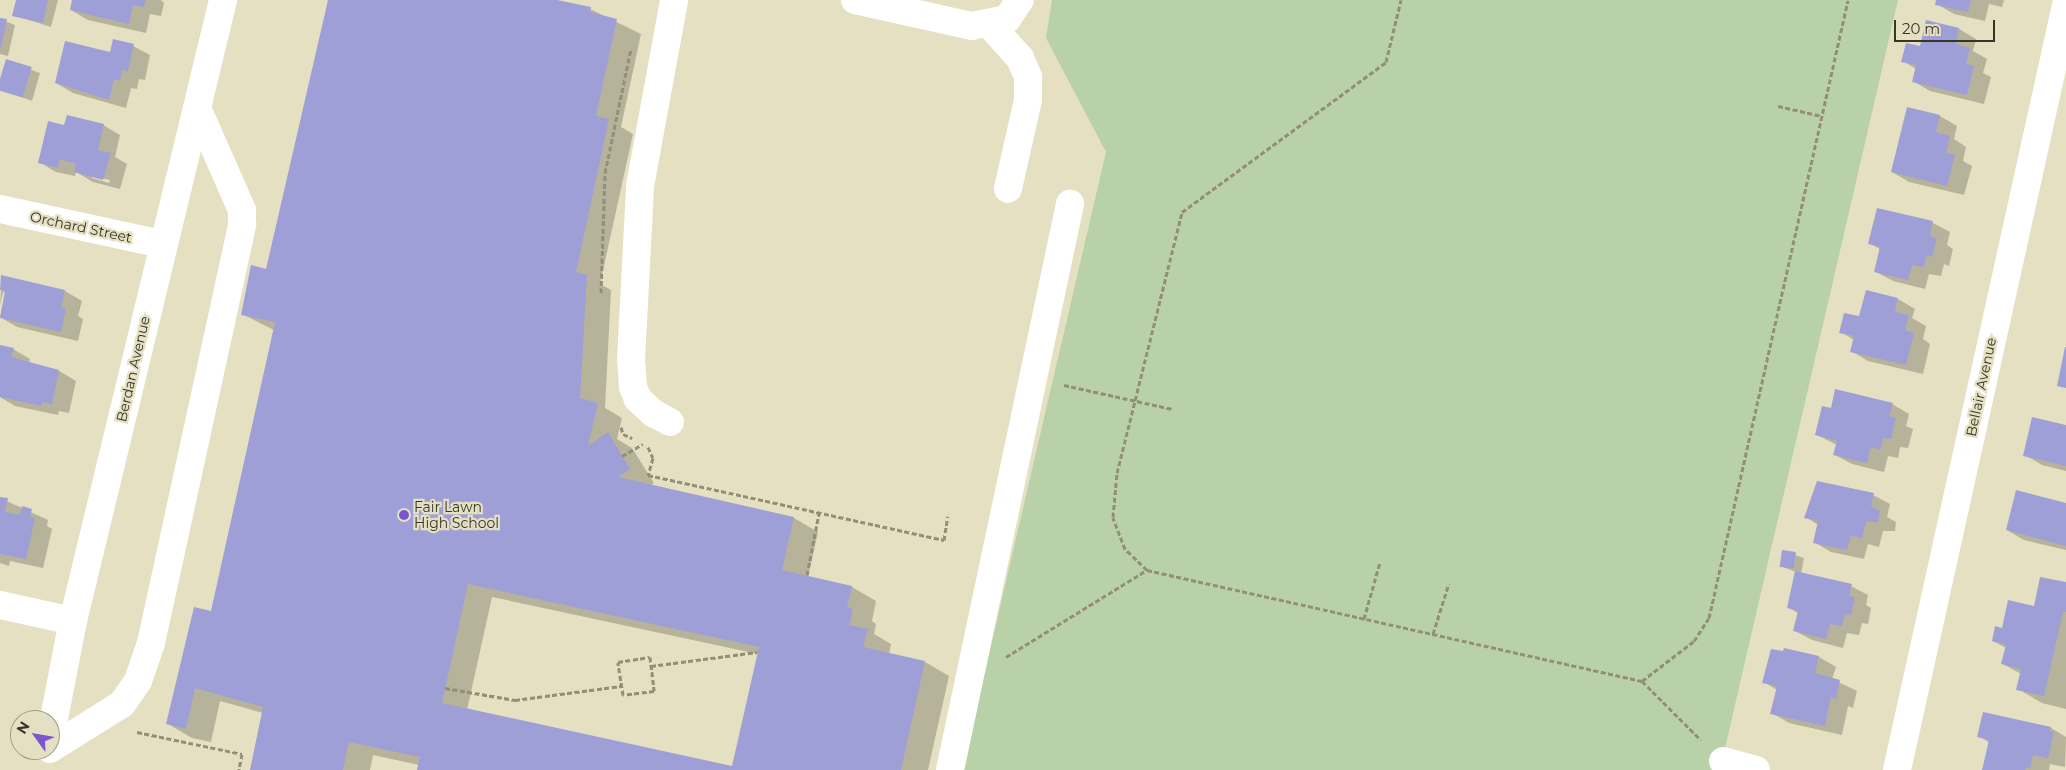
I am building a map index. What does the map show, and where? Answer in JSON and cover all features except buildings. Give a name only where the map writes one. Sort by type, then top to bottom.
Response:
[{"type":"street","name":"Berdan Avenue","points":[[56,710],[73,622],[162,244],[224,0]]},
{"type":"street","points":[[670,422],[653,413],[638,398],[633,387],[631,360],[640,186],[653,101],[674,0]]},
{"type":"street","points":[[855,0],[971,26],[1005,15],[1028,77],[1028,100],[1008,189]]},
{"type":"street","name":"Bellair Avenue","points":[[1897,770],[2066,5]]},
{"type":"street","points":[[60,742],[122,704],[138,680],[151,643],[242,224],[242,210],[197,108]]},
{"type":"street","points":[[950,770],[1005,501],[1070,204]]},
{"type":"street","name":"Orchard Street","points":[[0,209],[162,244]]},
{"type":"street","points":[[0,605],[73,622]]},
{"type":"street","points":[[1723,761],[1756,770]]},
{"type":"path","points":[[1401,0],[1386,62],[1182,212],[1117,473],[1113,517],[1125,549],[1147,570],[1642,681],[1723,761]]},
{"type":"path","points":[[1642,681],[1694,641],[1709,618],[1848,0]]},
{"type":"path","points":[[600,300],[605,173],[633,39]]},
{"type":"path","points":[[1778,106],[1822,116]]},
{"type":"path","points":[[1032,378],[1172,409]]},
{"type":"path","points":[[617,418],[623,434],[649,448],[653,458],[648,475],[944,540],[948,516]]},
{"type":"path","points":[[622,456],[643,444]]},
{"type":"path","points":[[807,575],[819,513]]},
{"type":"path","points":[[1364,619],[1380,562]]},
{"type":"path","points":[[1000,660],[1147,570]]},
{"type":"path","points":[[1433,634],[1449,583]]},
{"type":"path","points":[[651,666],[758,652]]},
{"type":"path","points":[[650,657],[654,691],[622,696],[621,686],[618,662],[650,657]]},
{"type":"path","points":[[444,688],[515,700],[621,686]]},
{"type":"path","points":[[132,731],[242,754],[238,770]]},
{"type":"green space","points":[[1052,0],[1898,0],[1720,770],[962,770],[1106,152],[1046,38]]},
{"type":"place","name":"Fair Lawn High School","points":[[404,515]]}]
